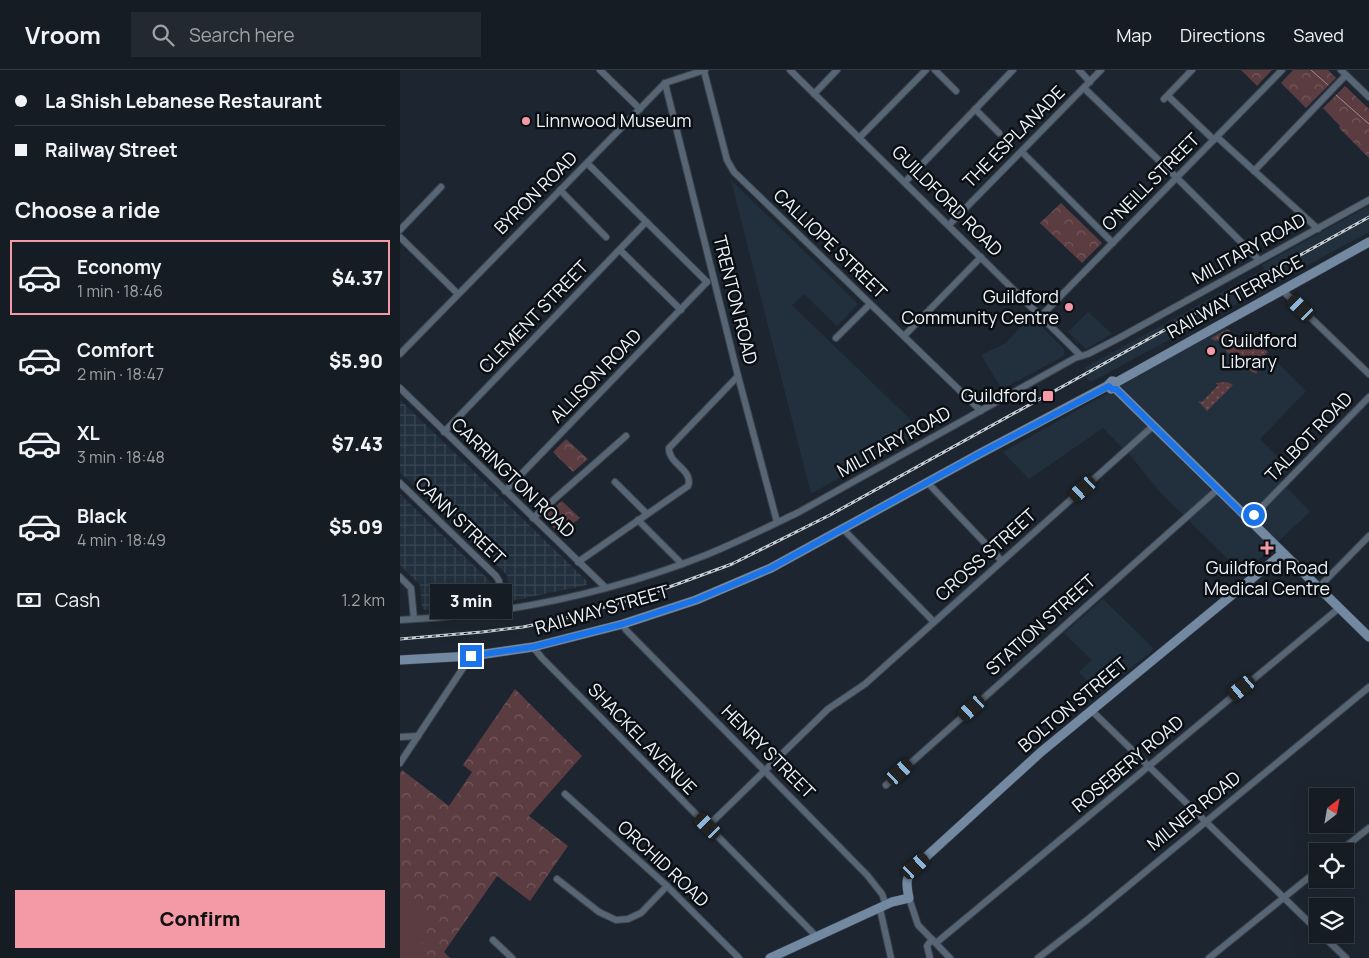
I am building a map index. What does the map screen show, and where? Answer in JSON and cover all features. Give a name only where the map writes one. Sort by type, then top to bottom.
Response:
[{"type":"main road","name":"RAILWAY TERRACE","points":[[803,551],[927,482],[1114,385],[1369,242]]},
{"type":"main road","points":[[1114,385],[1153,426],[1369,637]]},
{"type":"main road","name":"RAILWAY STREET","points":[[400,660],[471,656],[533,647],[623,624],[704,596],[771,568],[803,551]]},
{"type":"main road","name":"BOLTON STREET","points":[[909,898],[906,884],[911,871],[1041,752],[1283,553]]},
{"type":"main road","points":[[770,958],[889,904],[909,898]]},
{"type":"street","points":[[600,70],[640,109]]},
{"type":"street","name":"BYRON ROAD","points":[[400,354],[665,83],[705,70]]},
{"type":"street","name":"CALLIOPE STREET","points":[[705,70],[730,167],[981,411]]},
{"type":"street","name":"GUILDFORD ROAD","points":[[790,70],[1081,356]]},
{"type":"street","points":[[814,94],[837,70]]},
{"type":"street","points":[[859,138],[926,70]]},
{"type":"street","points":[[934,70],[956,91]]},
{"type":"street","points":[[905,182],[1013,70]]},
{"type":"street","points":[[1079,70],[1090,82]]},
{"type":"street","name":"THE ESPLANADE","points":[[949,225],[1101,70]]},
{"type":"street","points":[[1192,70],[1166,97],[1254,171],[1318,229]]},
{"type":"street","name":"O'NEILL STREET","points":[[1041,316],[1282,70]]},
{"type":"street","points":[[1341,70],[1369,97]]},
{"type":"street","points":[[1254,171],[1346,75]]},
{"type":"street","name":"TRENTON ROAD","points":[[665,83],[738,376],[778,522]]},
{"type":"street","points":[[1084,88],[1259,260]]},
{"type":"street","points":[[975,109],[999,133]]},
{"type":"street","points":[[1022,152],[1113,243]]},
{"type":"street","points":[[587,164],[707,282],[715,281]]},
{"type":"street","points":[[400,230],[441,187]]},
{"type":"street","points":[[560,190],[606,237]]},
{"type":"street","name":"MILITARY ROAD","points":[[400,620],[504,610],[606,588],[682,564],[751,536],[1081,356],[1119,338],[1369,200]]},
{"type":"street","name":"CLEMENT STREET","points":[[444,432],[646,222]]},
{"type":"street","points":[[400,237],[458,294]]},
{"type":"street","points":[[620,250],[681,310]]},
{"type":"street","points":[[904,336],[981,257]]},
{"type":"street","name":"ALLISON ROAD","points":[[505,491],[707,282]]},
{"type":"street","points":[[1282,290],[1369,374]]},
{"type":"street","points":[[836,338],[870,304]]},
{"type":"street","points":[[578,562],[689,484],[689,478],[686,473],[670,458],[668,448],[738,376]]},
{"type":"street","name":"CARRINGTON ROAD","points":[[400,388],[606,588]]},
{"type":"street","name":"TALBOT ROAD","points":[[1249,520],[1369,397]]},
{"type":"street","name":"CROSS STREET","points":[[708,826],[828,709],[854,693],[1153,426]]},
{"type":"street","points":[[533,518],[626,436]]},
{"type":"street","points":[[615,482],[647,514]]},
{"type":"street","points":[[927,482],[1002,561]]},
{"type":"street","name":"CANN STREET","points":[[400,483],[496,576],[499,581],[504,610]]},
{"type":"street","name":"STATION STREET","points":[[886,785],[1218,490]]},
{"type":"street","points":[[638,520],[682,564]]},
{"type":"street","points":[[843,529],[934,622]]},
{"type":"street","points":[[1318,588],[1369,536]]},
{"type":"street","points":[[400,577],[411,588],[414,619]]},
{"type":"street","name":"ROSEBERY ROAD","points":[[934,941],[1339,608]]},
{"type":"street","name":"HENRY STREET","points":[[623,624],[626,630],[868,875],[889,904],[891,958]]},
{"type":"street","name":"SHACKEL AVENUE","points":[[533,647],[816,937]]},
{"type":"street","points":[[400,763],[471,656]]},
{"type":"street","name":"MILNER ROAD","points":[[1038,958],[1087,920],[1369,687]]},
{"type":"street","points":[[1091,710],[1309,922]]},
{"type":"street","points":[[400,737],[418,736]]},
{"type":"street","name":"ORCHID ROAD","points":[[565,794],[666,886],[740,958]]},
{"type":"street","points":[[1350,843],[1369,828]]},
{"type":"street","points":[[1209,958],[1309,877]]},
{"type":"street","points":[[557,879],[599,912],[616,920],[628,919],[641,912],[666,886]]},
{"type":"street","points":[[909,898],[918,925],[950,958]]},
{"type":"street","points":[[494,940],[512,958]]},
{"type":"street","points":[[930,958],[927,946],[934,941]]},
{"type":"street","points":[[1330,943],[1346,958]]},
{"type":"shaded area","points":[[731,180],[858,304],[837,326],[804,294],[792,305],[922,431],[811,494]]},
{"type":"shaded area","points":[[1369,206],[1369,232],[1091,382],[1088,380],[1084,368],[1264,269],[1262,265]]},
{"type":"shaded area","points":[[1088,312],[1112,334],[1086,349],[1068,332]]},
{"type":"shaded area","points":[[1031,316],[1064,349],[1064,354],[1062,357],[1002,389],[981,355],[1006,343]]},
{"type":"shaded area","points":[[1225,327],[1247,347],[1254,340],[1306,391],[1260,439],[1290,469],[1279,479],[1310,512],[1243,574],[1160,492],[1130,455],[1103,428],[1029,479],[1003,452]]},
{"type":"shaded area","points":[[400,400],[587,581],[587,585],[511,601],[507,575],[400,472]]},
{"type":"shaded area","points":[[400,494],[492,583],[496,604],[424,610],[422,608],[420,585],[400,565]]},
{"type":"shaded area","points":[[1103,599],[1153,650],[1100,693],[1079,672],[1092,660],[1064,633]]},
{"type":"green space","points":[[1241,70],[1272,70],[1257,86]]},
{"type":"green space","points":[[1293,70],[1328,70],[1336,78],[1306,108],[1281,83]]},
{"type":"green space","points":[[1345,86],[1369,109],[1369,158],[1339,128],[1340,126],[1323,108]]},
{"type":"green space","points":[[1061,203],[1102,243],[1082,263],[1040,223]]},
{"type":"green space","points":[[1228,329],[1247,347],[1254,340],[1268,352],[1251,367],[1257,371],[1257,374],[1237,365],[1218,340],[1215,341],[1211,338]]},
{"type":"green space","points":[[1227,382],[1233,385],[1207,411],[1198,401],[1202,402],[1218,385],[1215,383]]},
{"type":"green space","points":[[566,439],[588,459],[573,472],[553,452]]},
{"type":"green space","points":[[562,501],[580,518],[560,534],[545,519],[545,515]]},
{"type":"green space","points":[[515,689],[582,756],[529,816],[568,846],[530,901],[497,876],[444,952],[450,958],[400,958],[400,773],[402,770],[449,806],[472,772],[463,765]]},
{"type":"green space","points":[[400,901],[412,904],[420,909],[427,923],[424,940],[415,958],[400,958]]},
{"type":"waterway","points":[[1311,70],[1328,85]]},
{"type":"waterway","points":[[1336,95],[1369,124]]},
{"type":"railway","points":[[400,639],[523,627],[566,618],[650,594],[732,564],[830,515],[1369,217]]},
{"type":"place","name":"Linnwood Museum","points":[[526,121]]},
{"type":"place","name":"Guildford Community Centre","points":[[1069,307]]},
{"type":"place","name":"Guildford Library","points":[[1211,351]]},
{"type":"place","name":"Guildford","points":[[1048,396]]},
{"type":"place","name":"Guildford Road Medical Centre","points":[[1267,548]]},
{"type":"route","points":[[471,656],[533,647],[623,624],[696,600],[727,587],[771,568],[981,453],[1109,386],[1112,389],[1116,389],[1249,520],[1254,515]]}]
